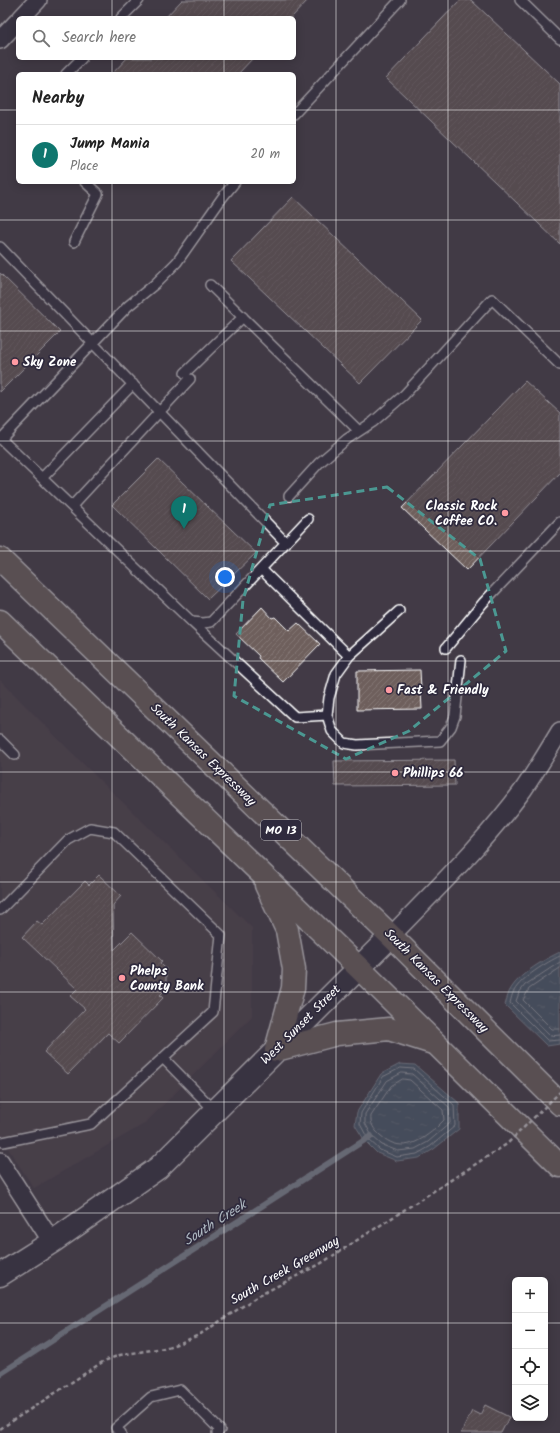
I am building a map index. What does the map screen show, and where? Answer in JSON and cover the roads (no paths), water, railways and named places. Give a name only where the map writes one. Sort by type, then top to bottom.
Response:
[{"type":"main road","name":"South Kansas Expressway","points":[[0,559],[390,936],[560,1104]]},
{"type":"main road","points":[[0,621],[359,968],[560,1166]]},
{"type":"main road","points":[[260,873],[287,930],[294,969],[293,988],[276,1050]]},
{"type":"main road","name":"West Sunset Street","points":[[0,1275],[52,1242],[158,1168],[390,936]]},
{"type":"main road","points":[[276,1050],[336,1034],[389,1029],[438,1045]]},
{"type":"street","points":[[23,16],[38,0]]},
{"type":"street","points":[[0,40],[16,23]]},
{"type":"street","name":"West Sunset Street","points":[[390,936],[466,859],[497,822],[522,791],[545,757],[560,731]]},
{"type":"street","points":[[0,1161],[52,1242]]},
{"type":"lane","points":[[124,16],[139,0]]},
{"type":"lane","points":[[296,112],[400,0]]},
{"type":"lane","points":[[520,0],[560,39]]},
{"type":"lane","points":[[68,72],[80,60]]},
{"type":"lane","points":[[74,242],[98,194],[87,184]]},
{"type":"lane","points":[[233,184],[177,262],[155,284],[128,306],[1,438],[192,622],[295,717],[328,715]]},
{"type":"lane","points":[[0,247],[286,543]]},
{"type":"lane","points":[[210,285],[359,431]]},
{"type":"lane","points":[[289,496],[319,464],[346,439],[373,422],[404,395],[492,299],[560,365]]},
{"type":"lane","points":[[72,506],[159,412],[187,376],[243,317]]},
{"type":"lane","points":[[42,478],[133,384]]},
{"type":"lane","points":[[192,622],[211,622],[308,519]]},
{"type":"lane","points":[[446,648],[483,603],[560,522]]},
{"type":"lane","points":[[262,569],[349,656]]},
{"type":"lane","points":[[398,610],[349,656],[336,674],[329,698],[328,715],[332,731],[344,743],[358,745],[440,741],[451,727],[455,716],[462,660]]},
{"type":"lane","points":[[0,740],[15,755]]},
{"type":"lane","points":[[0,910],[68,840],[90,828],[114,832],[221,935],[213,1012],[91,1124],[3,1142]]},
{"type":"lane","points":[[162,1058],[215,1111]]},
{"type":"lane","points":[[120,1433],[116,1428],[151,1397],[180,1390],[218,1431]]},
{"type":"water","points":[[560,952],[560,1044],[547,1046],[505,1005],[511,989],[521,977],[541,962]]},
{"type":"water","points":[[400,1064],[415,1065],[459,1103],[459,1129],[434,1149],[419,1158],[397,1161],[377,1153],[365,1141],[355,1125],[357,1112],[381,1074]]},
{"type":"waterway","name":"South Creek","points":[[0,1374],[371,1136]]},
{"type":"place","name":"Sky Zone","points":[[15,362]]},
{"type":"place","name":"Classic Rock Coffee CO.","points":[[505,513]]},
{"type":"place","name":"Jump Mania","points":[[184,529]]},
{"type":"place","name":"Fast & Friendly","points":[[389,690]]},
{"type":"place","name":"Phillips 66","points":[[395,773]]},
{"type":"place","name":"Phelps County Bank","points":[[122,978]]}]
